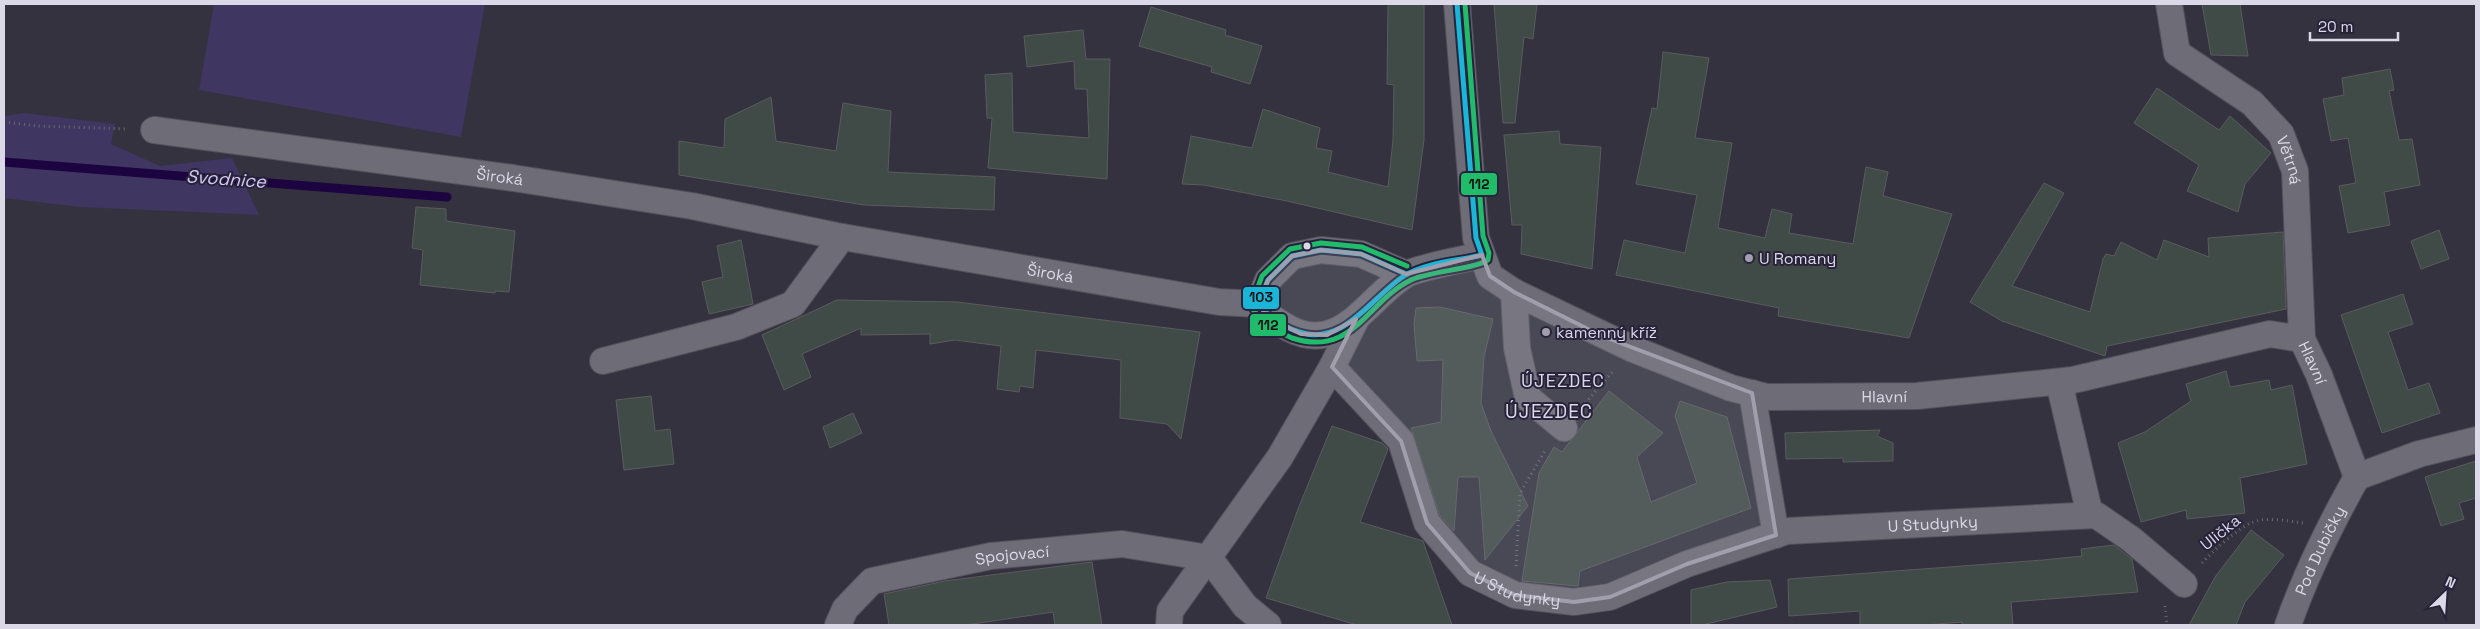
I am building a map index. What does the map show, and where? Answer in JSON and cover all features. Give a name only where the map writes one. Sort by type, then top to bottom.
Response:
[{"type":"street","name":"Hlavní","points":[[1457,4],[1476,238],[1490,276],[1514,292],[1633,348],[1731,388],[1767,397],[1917,396],[2059,382],[2270,334],[2302,339],[2319,375],[2357,477]]},
{"type":"street","name":"Větrná","points":[[2169,4],[2177,53],[2252,104],[2281,134],[2295,171],[2302,339]]},
{"type":"street","name":"Široká","points":[[154,130],[513,178],[674,203],[842,237],[1219,302],[1258,304]]},
{"type":"street","points":[[603,361],[736,328],[793,304],[842,237]]},
{"type":"street","points":[[1406,274],[1361,254],[1322,250],[1292,256],[1268,280],[1258,304],[1268,317],[1301,334],[1327,335],[1356,319],[1406,274],[1482,255]]},
{"type":"street","points":[[1514,292],[1517,348],[1528,398],[1564,428]]},
{"type":"street","points":[[1169,625],[1170,611],[1280,457],[1332,367],[1356,319]]},
{"type":"street","name":"U Studynky","points":[[1332,367],[1401,440],[1427,523],[1470,573],[1514,595],[1574,602],[1610,597],[1687,564],[1788,531],[2090,515],[2096,515],[2131,539],[2184,584]]},
{"type":"street","points":[[2059,382],[2090,515]]},
{"type":"street","points":[[1752,393],[1776,535]]},
{"type":"street","points":[[2357,477],[2419,454],[2476,440]]},
{"type":"street","name":"Pod Dubičky","points":[[2288,625],[2309,569],[2357,477]]},
{"type":"street","name":"Spojovací","points":[[838,625],[845,609],[872,581],[991,556],[1122,544],[1208,558]]},
{"type":"street","points":[[1208,558],[1245,606],[1268,625]]},
{"type":"path","points":[[4,122],[37,126],[154,130]]},
{"type":"path","points":[[1514,595],[1520,493],[1547,448],[1633,348]]},
{"type":"path","name":"Ulička","points":[[2167,625],[2165,605],[2210,554],[2251,522],[2273,519],[2330,526]]},
{"type":"highlighted area","points":[[1321,250],[1361,254],[1406,274],[1482,255],[1490,276],[1514,292],[1602,336],[1752,393],[1776,535],[1687,564],[1610,597],[1574,602],[1515,595],[1470,573],[1427,523],[1401,441],[1332,367],[1356,319],[1327,335],[1301,334],[1268,317],[1258,304],[1268,280],[1292,256]]},
{"type":"shaded area","points":[[214,4],[485,4],[461,137],[199,90]]},
{"type":"shaded area","points":[[24,113],[115,124],[111,144],[160,166],[232,158],[259,215],[80,207],[4,198],[4,116]]},
{"type":"building","points":[[1388,4],[1424,4],[1424,140],[1412,230],[1287,201],[1204,185],[1182,184],[1191,136],[1252,148],[1263,109],[1320,128],[1316,148],[1332,151],[1328,172],[1388,187],[1393,140],[1394,85],[1387,84]]},
{"type":"building","points":[[1494,4],[1537,4],[1533,39],[1524,37],[1515,123],[1503,123]]},
{"type":"building","points":[[2202,4],[2240,4],[2248,56],[2211,55]]},
{"type":"building","points":[[1151,7],[1226,30],[1225,35],[1262,46],[1250,84],[1211,72],[1212,67],[1139,46]]},
{"type":"building","points":[[1083,30],[1086,59],[1110,59],[1107,179],[988,168],[992,118],[987,118],[985,75],[1012,73],[1013,132],[1089,138],[1087,89],[1075,89],[1074,61],[1027,67],[1024,36]]},
{"type":"building","points":[[1663,52],[1709,58],[1695,138],[1732,143],[1718,228],[1765,238],[1772,209],[1792,214],[1789,233],[1853,244],[1866,167],[1888,172],[1883,196],[1952,214],[1909,338],[1778,316],[1779,308],[1616,275],[1624,240],[1685,253],[1697,195],[1636,184],[1652,108],[1657,109]]},
{"type":"building","points":[[2390,69],[2394,90],[2389,91],[2399,140],[2412,139],[2420,185],[2384,192],[2390,225],[2348,233],[2339,186],[2356,183],[2348,138],[2331,141],[2323,99],[2344,95],[2342,78]]},
{"type":"building","points":[[2157,88],[2219,130],[2230,116],[2271,153],[2245,184],[2238,212],[2187,191],[2199,165],[2134,123]]},
{"type":"building","points":[[771,97],[776,141],[836,151],[843,103],[891,111],[888,172],[995,177],[994,210],[864,205],[679,175],[679,141],[724,148],[725,119]]},
{"type":"building","points":[[1559,131],[1560,144],[1601,147],[1592,269],[1521,254],[1522,225],[1512,225],[1504,135]]},
{"type":"building","points":[[2044,183],[2064,193],[2012,286],[2090,312],[2103,259],[2106,254],[2114,256],[2121,242],[2157,260],[2164,240],[2209,257],[2208,238],[2283,232],[2286,309],[2107,346],[2105,356],[2002,321],[1970,302]]},
{"type":"building","points":[[416,207],[446,209],[446,221],[515,231],[509,292],[495,291],[495,293],[420,285],[423,250],[412,248]]},
{"type":"building","points":[[2439,230],[2449,259],[2421,269],[2411,241]]},
{"type":"building","points":[[741,240],[753,304],[709,314],[702,282],[723,277],[717,246]]},
{"type":"building","points":[[2403,294],[2413,324],[2388,332],[2408,390],[2429,383],[2440,413],[2382,433],[2341,315]]},
{"type":"building","points":[[837,300],[957,302],[1200,332],[1181,439],[1167,424],[1120,418],[1121,360],[1036,350],[1033,388],[1020,386],[1019,392],[997,389],[1001,346],[955,340],[930,344],[930,334],[861,335],[861,328],[802,354],[811,377],[784,390],[762,335]]},
{"type":"building","points":[[1440,307],[1493,319],[1484,357],[1481,403],[1491,431],[1528,506],[1485,560],[1479,477],[1458,477],[1454,531],[1440,516],[1411,428],[1441,422],[1443,360],[1417,361],[1414,324],[1416,308]]},
{"type":"building","points":[[2226,371],[2230,387],[2269,380],[2271,390],[2292,385],[2307,464],[2240,478],[2245,513],[2187,519],[2186,510],[2141,522],[2118,443],[2145,432],[2191,401],[2186,384]]},
{"type":"building","points":[[1609,391],[1663,433],[1637,457],[1651,502],[1697,483],[1675,416],[1680,401],[1727,417],[1751,508],[1580,571],[1578,586],[1522,581],[1539,473],[1554,447],[1562,452]]},
{"type":"building","points":[[651,396],[655,431],[670,429],[674,464],[624,470],[616,400]]},
{"type":"building","points":[[853,413],[862,433],[830,448],[823,427]]},
{"type":"building","points":[[1332,426],[1382,443],[1388,449],[1360,522],[1423,541],[1452,625],[1357,625],[1266,598],[1298,509]]},
{"type":"building","points":[[1880,430],[1877,436],[1893,443],[1893,461],[1843,462],[1843,458],[1786,459],[1785,433]]},
{"type":"building","points":[[2476,461],[2476,498],[2459,503],[2464,519],[2441,526],[2425,477]]},
{"type":"building","points":[[2251,530],[2284,555],[2245,602],[2236,625],[2189,625],[2215,577]]},
{"type":"building","points":[[2114,545],[2132,559],[2138,592],[2011,602],[2013,625],[1962,625],[1962,622],[1925,625],[1860,625],[1860,611],[1789,616],[1788,579],[2082,556],[2081,549]]},
{"type":"building","points":[[1092,562],[1102,625],[1055,625],[1053,612],[966,625],[889,625],[884,594],[945,581]]},
{"type":"building","points":[[1770,580],[1777,607],[1702,625],[1691,625],[1691,590],[1727,582]]},
{"type":"waterway","name":"Svodnice","points":[[4,162],[447,197]]},
{"type":"transit line","name":"103","points":[[1406,274],[1361,254],[1321,250],[1292,256],[1268,280],[1258,304],[1277,321],[1293,330],[1315,335],[1330,333],[1356,318],[1392,285],[1413,271],[1432,265],[1482,255],[1476,238],[1457,4]]},
{"type":"transit line","name":"112","points":[[1407,266],[1362,247],[1321,243],[1290,249],[1262,276],[1251,306],[1264,321],[1286,336],[1313,342],[1330,340],[1345,334],[1396,289],[1411,280],[1429,274],[1473,266],[1488,260],[1489,253],[1483,236],[1465,4]]},
{"type":"place","name":"U Romany","points":[[1749,258]]},
{"type":"place","name":"kamenný kříž","points":[[1546,332]]},
{"type":"district","name":"ÚJEZDEC","points":[[1563,381]]},
{"type":"district","name":"ÚJEZDEC","points":[[1549,411]]}]
